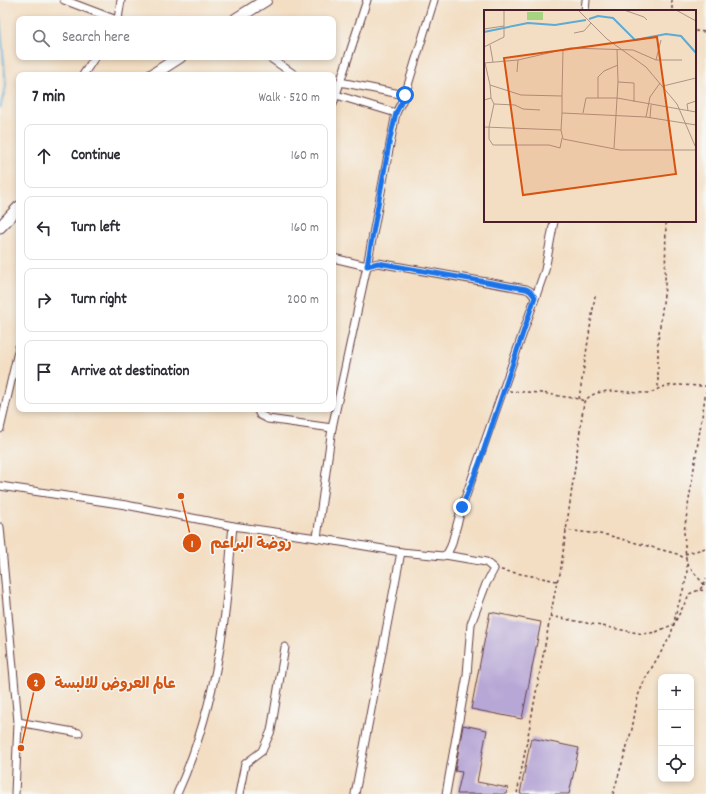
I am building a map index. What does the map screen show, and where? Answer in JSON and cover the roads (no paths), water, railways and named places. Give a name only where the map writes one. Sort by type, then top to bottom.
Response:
[{"type":"street","points":[[64,0],[106,16]]},
{"type":"street","points":[[118,16],[121,0]]},
{"type":"street","points":[[240,16],[253,4],[266,0]]},
{"type":"street","points":[[336,90],[367,0]]},
{"type":"street","points":[[336,409],[367,266],[396,113],[405,95],[434,0]]},
{"type":"street","points":[[585,10],[586,0]]},
{"type":"street","points":[[85,72],[93,60]]},
{"type":"street","points":[[157,72],[175,60]]},
{"type":"street","points":[[273,60],[290,72]]},
{"type":"street","points":[[340,82],[405,95]]},
{"type":"street","points":[[336,95],[396,113]]},
{"type":"street","points":[[0,226],[16,211]]},
{"type":"street","points":[[445,556],[451,546],[462,507],[545,270],[554,222]]},
{"type":"street","points":[[336,259],[367,266],[378,263],[526,289],[535,297]]},
{"type":"street","points":[[526,289],[540,282]]},
{"type":"street","points":[[0,430],[16,359]]},
{"type":"street","points":[[258,412],[260,415],[268,419],[332,428]]},
{"type":"street","points":[[318,538],[332,428],[335,412]]},
{"type":"street","points":[[0,486],[126,505],[233,526],[401,552],[486,562],[494,569],[475,612],[472,624],[467,675],[446,794]]},
{"type":"street","points":[[177,794],[200,730],[217,666],[227,595],[233,526]]},
{"type":"street","points":[[0,527],[18,722],[15,794]]},
{"type":"street","points":[[355,794],[401,552]]},
{"type":"street","points":[[239,794],[245,764],[262,751],[271,731],[285,647]]},
{"type":"street","points":[[18,722],[79,733]]},
{"type":"waterway","points":[[0,18],[6,86],[0,108]]},
{"type":"place","name":"روضة البراعم","points":[[181,496]]},
{"type":"place","name":"عالم العروض للالبسة","points":[[21,748]]}]
